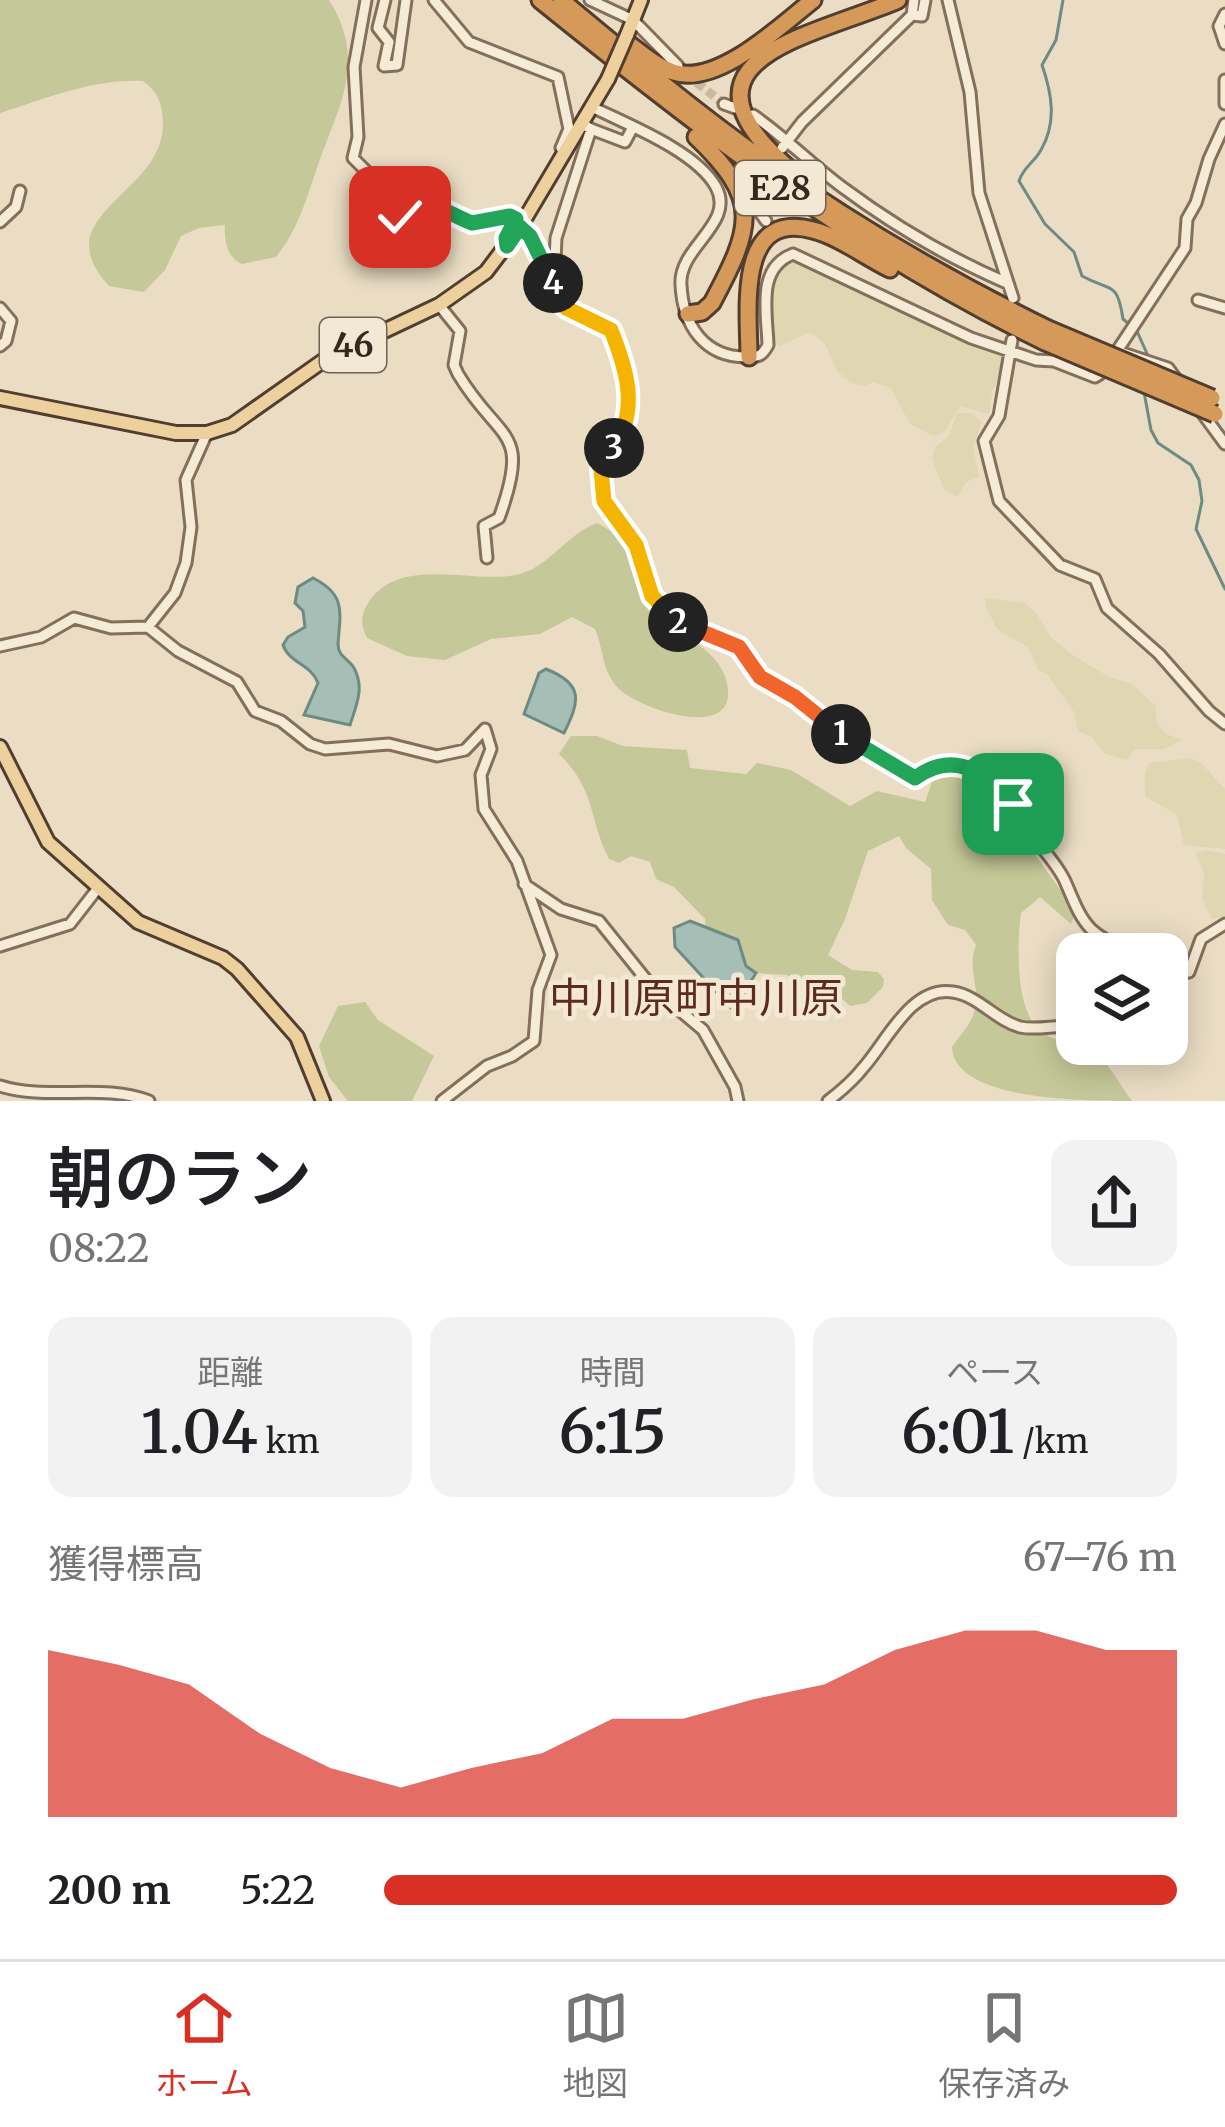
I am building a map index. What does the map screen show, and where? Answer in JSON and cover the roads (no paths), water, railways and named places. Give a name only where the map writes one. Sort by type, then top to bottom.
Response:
[{"type":"highway","points":[[538,0],[568,32],[682,124],[738,185],[746,206],[740,240],[712,303],[702,312],[688,314]]},
{"type":"highway","name":"E28","points":[[538,0],[758,172],[870,247],[991,316],[1219,408]]},
{"type":"highway","points":[[565,0],[658,65],[696,75],[729,62],[813,0]]},
{"type":"highway","name":"E28","points":[[565,0],[766,163],[1045,335]]},
{"type":"highway","points":[[898,0],[760,56],[744,77],[740,104],[754,134],[788,168],[939,272]]},
{"type":"highway","points":[[749,357],[750,265],[764,242],[786,230],[820,233],[991,316]]},
{"type":"main road","name":"46","points":[[207,433],[247,416],[327,358],[440,305],[481,277],[587,127],[640,0]]},
{"type":"main road","points":[[0,398],[159,430],[207,433]]},
{"type":"main road","points":[[0,747],[48,842],[137,922],[223,958],[237,969],[297,1037],[323,1101]]},
{"type":"street","points":[[366,0],[354,67],[358,137],[352,158],[366,171],[369,204],[381,213],[400,217],[417,209],[446,207],[472,223],[510,216],[516,219],[507,246]]},
{"type":"street","points":[[385,0],[378,28],[389,42],[384,66],[397,65],[406,0]]},
{"type":"street","points":[[434,0],[469,42],[558,77],[569,129],[550,168],[553,175]]},
{"type":"street","points":[[590,0],[633,20],[678,66]]},
{"type":"street","points":[[785,143],[912,15],[914,0]]},
{"type":"street","points":[[912,15],[922,16],[925,0]]},
{"type":"street","points":[[948,0],[970,92],[979,193],[1013,298]]},
{"type":"street","points":[[1225,14],[1219,31],[1225,44]]},
{"type":"street","points":[[1225,80],[1225,104]]},
{"type":"street","points":[[594,108],[694,165],[712,180],[720,196],[717,218],[682,265],[680,284],[695,334],[709,348],[726,355],[761,355],[768,345],[769,274],[780,259],[793,254],[971,338],[1012,346],[1036,360],[1054,361],[1095,377],[1100,374]]},
{"type":"street","points":[[753,115],[840,186],[906,230],[1007,283]]},
{"type":"street","points":[[1225,124],[1187,219],[1185,248],[1117,351],[1168,368],[1225,444]]},
{"type":"street","points":[[566,308],[554,260],[556,238],[587,127],[625,142],[633,127]]},
{"type":"street","points":[[751,190],[751,200],[766,220]]},
{"type":"street","points":[[0,222],[16,207],[20,191]]},
{"type":"street","points":[[520,227],[530,236],[566,308],[611,330],[626,368],[625,426],[601,470],[600,490],[636,545],[647,584],[660,607],[691,630],[739,647],[760,677],[903,773],[915,778],[940,763],[961,764],[985,775],[1013,804],[1097,933]]},
{"type":"street","points":[[1198,300],[1225,308]]},
{"type":"street","points":[[440,305],[460,331],[454,365],[458,374],[505,435],[515,459],[499,518],[484,526],[487,558]]},
{"type":"street","points":[[0,308],[10,321],[6,341],[0,346]]},
{"type":"street","points":[[1012,346],[999,416],[984,441],[1000,501],[1060,565],[1095,579],[1107,608],[1159,653],[1225,724]]},
{"type":"street","points":[[148,627],[175,592],[186,563],[191,527],[186,480],[207,433]]},
{"type":"street","points":[[0,646],[40,637],[74,618],[111,628],[148,627],[178,651],[238,682],[255,711],[281,721],[310,744],[325,749],[389,744],[437,756],[465,750],[485,729],[491,749],[481,775],[484,808],[517,861],[551,955],[538,990],[534,1041],[487,1066],[442,1101]]},
{"type":"street","points":[[524,884],[561,909],[599,921],[652,987],[703,1030],[738,1101]]},
{"type":"street","points":[[0,946],[70,924],[98,888]]},
{"type":"street","points":[[1188,972],[1202,939],[1225,924]]},
{"type":"street","points":[[829,1101],[920,1000],[935,993],[950,991],[973,999],[1021,1027],[1056,1027]]},
{"type":"street","points":[[0,1086],[47,1095],[135,1095],[149,1101]]},
{"type":"water","points":[[313,578],[336,598],[338,648],[357,675],[358,697],[350,725],[304,715],[318,683],[283,645],[305,627],[303,611],[295,603],[298,587]]},
{"type":"water","points":[[546,669],[573,687],[575,703],[564,733],[524,714],[539,673]]},
{"type":"water","points":[[690,921],[738,940],[746,966],[756,973],[733,1010],[675,947],[674,928]]},
{"type":"waterway","points":[[1063,0],[1056,40],[1042,65],[1050,97],[1049,129],[1019,181],[1045,224],[1074,252],[1082,276],[1115,292],[1129,324]]},
{"type":"waterway","points":[[1136,329],[1149,358]]},
{"type":"waterway","points":[[1144,392],[1158,443],[1191,465],[1199,480],[1202,501],[1196,529],[1225,589]]},
{"type":"tunnel","points":[[686,74],[724,104]]},
{"type":"district","name":"中川原町中川原","points":[[696,998]]}]
